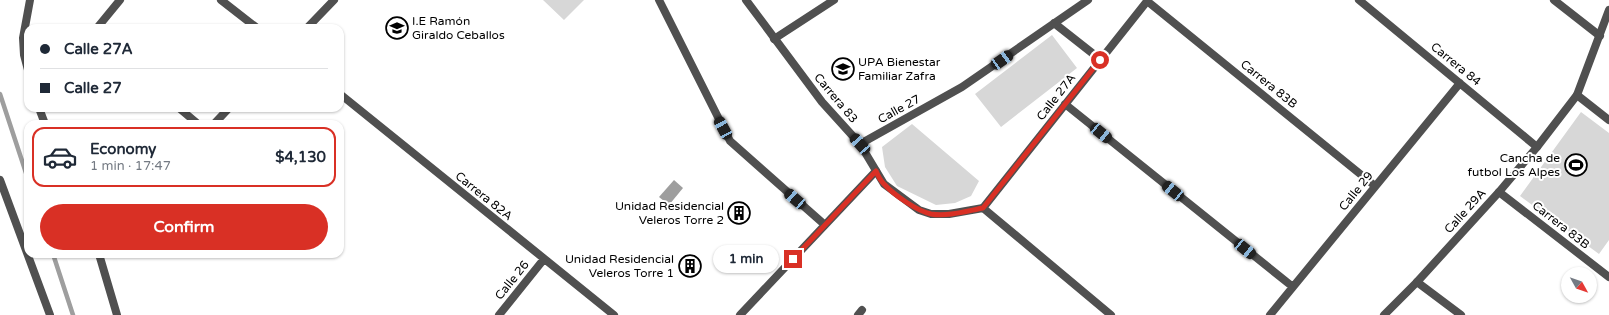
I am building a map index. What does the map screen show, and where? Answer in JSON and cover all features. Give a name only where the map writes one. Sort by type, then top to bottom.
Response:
[{"type":"street","points":[[26,24],[30,0]]},
{"type":"street","points":[[100,24],[120,0]]},
{"type":"street","points":[[221,0],[252,24]]},
{"type":"street","points":[[311,24],[334,0]]},
{"type":"street","points":[[659,0],[730,141],[824,225]]},
{"type":"street","name":"Carrera 83","points":[[746,0],[822,102],[860,144],[884,184],[903,200],[919,210],[932,214],[949,214],[983,208]]},
{"type":"street","points":[[774,39],[834,0]]},
{"type":"street","name":"Calle 27","points":[[860,144],[962,87],[1088,0]]},
{"type":"street","name":"Calle 27A","points":[[983,208],[1148,0]]},
{"type":"street","name":"Carrera 83B","points":[[1148,0],[1375,186]]},
{"type":"street","name":"Carrera 84","points":[[1358,0],[1537,147]]},
{"type":"street","points":[[1554,0],[1600,36]]},
{"type":"street","name":"Calle 29A","points":[[1384,315],[1417,282],[1499,192],[1537,147],[1577,95],[1609,10]]},
{"type":"street","points":[[1054,23],[1100,60]]},
{"type":"street","points":[[24,33],[24,55]]},
{"type":"street","name":"Calle 29","points":[[1270,315],[1460,83]]},
{"type":"street","points":[[1577,95],[1609,120]]},
{"type":"street","name":"Carrera 82A","points":[[344,97],[614,315]]},
{"type":"street","points":[[1065,104],[1293,287]]},
{"type":"street","points":[[184,112],[193,120]]},
{"type":"street","points":[[218,120],[225,112]]},
{"type":"street","points":[[740,315],[876,171]]},
{"type":"street","points":[[0,180],[24,245]]},
{"type":"street","name":"Carrera 83B","points":[[1499,192],[1609,276]]},
{"type":"street","points":[[983,208],[1111,315]]},
{"type":"street","points":[[29,258],[50,315]]},
{"type":"street","points":[[99,258],[117,315]]},
{"type":"street","name":"Calle 26","points":[[499,315],[544,259]]},
{"type":"street","points":[[1417,282],[1461,315]]},
{"type":"shaded area","points":[[543,0],[584,0],[564,20]]},
{"type":"shaded area","points":[[1052,35],[1077,68],[1001,127],[975,94]]},
{"type":"shaded area","name":"Cancha de futbol Los Alpes","points":[[1581,112],[1609,133],[1609,240],[1599,254],[1520,196]]},
{"type":"shaded area","points":[[912,124],[979,181],[971,196],[955,203],[936,205],[897,186],[885,167],[882,147]]},
{"type":"shaded area","points":[[674,180],[683,188],[669,205],[659,197]]},
{"type":"waterway","points":[[0,94],[24,167]]},
{"type":"waterway","points":[[54,258],[73,315]]},
{"type":"place","name":"I.E Ramón Giraldo Ceballos","points":[[397,28]]},
{"type":"place","name":"UPA Bienestar Familiar Zafra","points":[[843,69]]},
{"type":"place","name":"Cancha de futbol Los Alpes","points":[[1576,165]]},
{"type":"place","name":"Unidad Residencial Veleros Torre 2","points":[[739,213]]},
{"type":"place","name":"Unidad Residencial Veleros Torre 1","points":[[690,266]]},
{"type":"route","points":[[793,259],[876,171],[884,184],[903,200],[919,210],[932,214],[949,214],[983,208],[1100,60]]}]
